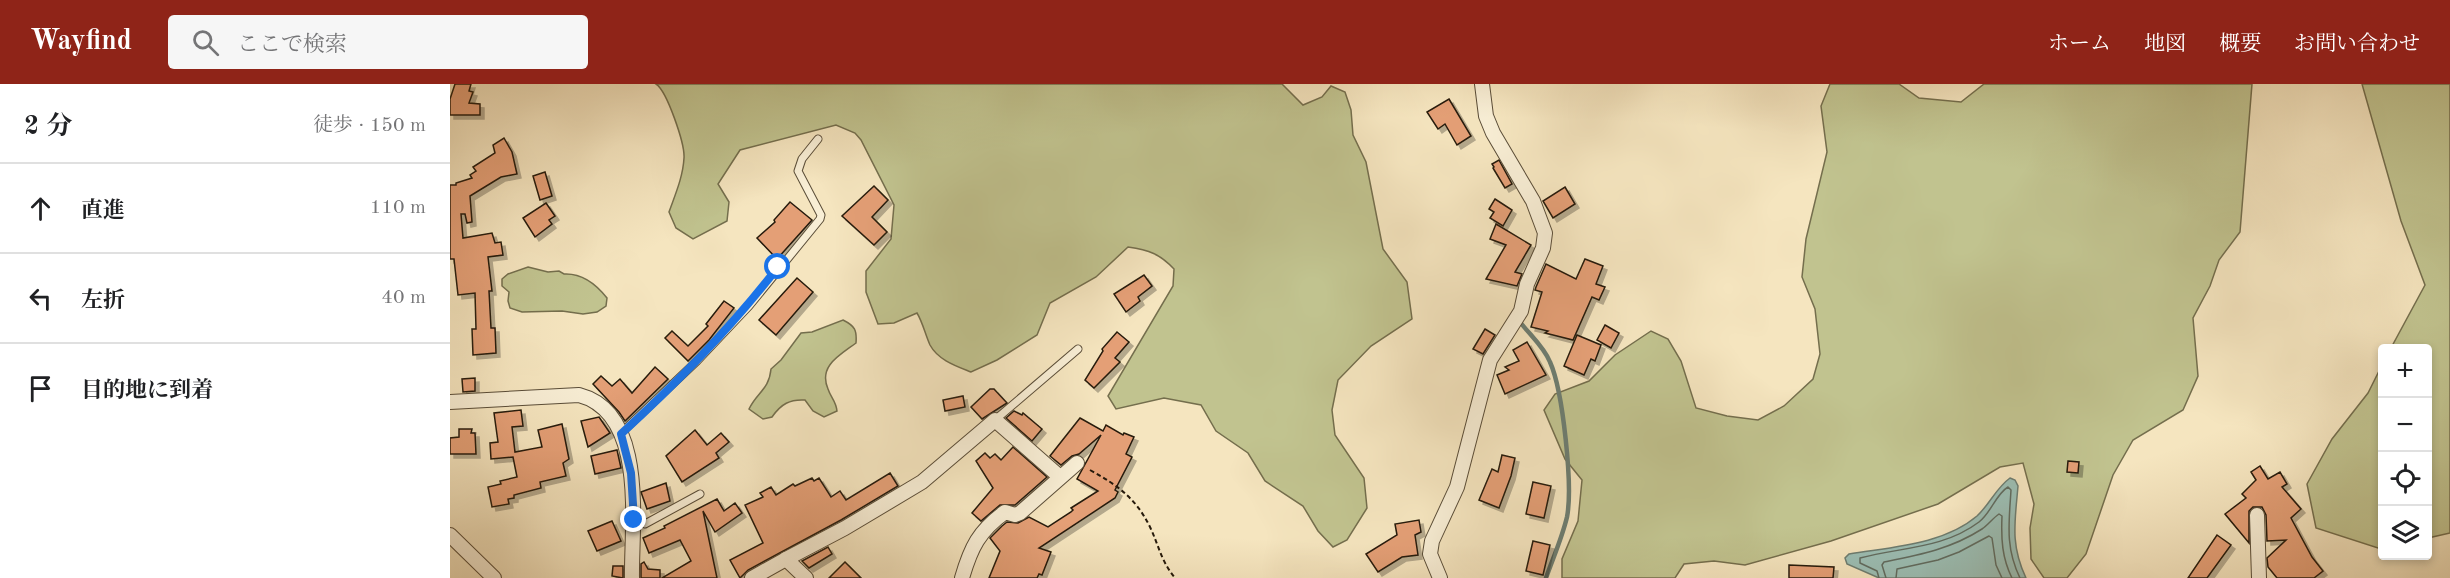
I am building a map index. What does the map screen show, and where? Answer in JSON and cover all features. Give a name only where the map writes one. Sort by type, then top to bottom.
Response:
[{"type":"street","points":[[1440,578],[1430,554],[1432,541],[1457,487],[1490,360],[1521,311],[1527,284],[1543,248],[1545,233],[1533,201],[1493,133],[1486,116],[1482,84]]},
{"type":"street","points":[[450,402],[579,395],[587,397],[609,414],[621,434],[631,473],[634,520],[632,578]]},
{"type":"street","points":[[752,578],[845,528],[922,482],[995,420],[1060,477]]},
{"type":"street","points":[[962,578],[969,555],[979,535],[1005,512],[1015,515],[1020,513],[1077,463]]},
{"type":"street","points":[[2257,515],[2259,578]]},
{"type":"street","points":[[450,535],[494,578]]},
{"type":"street","points":[[786,559],[806,578]]},
{"type":"lane","points":[[621,434],[697,361],[749,306],[820,219],[821,214],[798,171],[802,159],[818,139]]},
{"type":"lane","points":[[995,420],[1078,349]]},
{"type":"lane","points":[[634,520],[645,524],[699,494]]},
{"type":"path","points":[[1077,463],[1113,483],[1130,496],[1150,527],[1158,552],[1175,578]]},
{"type":"green space","points":[[656,84],[1282,84],[1303,105],[1322,97],[1331,86],[1345,92],[1351,110],[1353,135],[1366,162],[1383,249],[1407,282],[1412,319],[1371,346],[1338,380],[1332,410],[1335,435],[1364,478],[1367,508],[1347,540],[1333,547],[1318,531],[1303,506],[1265,481],[1248,453],[1216,431],[1201,405],[1164,398],[1116,409],[1108,396],[1173,286],[1174,269],[1159,256],[1128,247],[1096,277],[1050,303],[1037,335],[997,360],[971,372],[948,362],[933,350],[917,313],[894,323],[878,324],[866,292],[866,271],[891,239],[894,205],[861,140],[855,133],[836,125],[740,150],[718,184],[729,202],[727,221],[693,239],[676,228],[669,212],[682,172],[684,151],[670,107]]},
{"type":"green space","points":[[1830,84],[1899,84],[1919,98],[1961,102],[1984,84],[2252,84],[2240,232],[2219,260],[2210,286],[2193,318],[2198,376],[2183,410],[2133,440],[2113,475],[2086,554],[2067,578],[2044,578],[2031,559],[2030,528],[2034,504],[2023,463],[2000,467],[1938,504],[1831,541],[1745,565],[1714,561],[1684,564],[1675,578],[1562,578],[1562,559],[1578,521],[1582,480],[1565,459],[1544,410],[1555,394],[1589,381],[1615,355],[1651,331],[1668,339],[1681,361],[1696,408],[1727,416],[1758,420],[1784,406],[1813,379],[1820,354],[1815,309],[1802,277],[1806,239],[1827,152],[1821,106]]},
{"type":"green space","points":[[2362,84],[2450,84],[2450,533],[2432,537],[2432,344],[2393,344],[2425,285],[2401,221]]},
{"type":"green space","points":[[528,267],[583,277],[607,298],[606,306],[597,312],[583,314],[562,311],[522,312],[510,308],[509,292],[502,286],[502,279],[508,274]]},
{"type":"green space","points":[[843,320],[854,329],[856,343],[832,362],[826,374],[828,389],[837,411],[824,417],[813,411],[805,400],[786,403],[772,417],[763,419],[749,409],[768,382],[771,369],[781,360],[801,333],[812,332]]},
{"type":"green space","points":[[2378,373],[2378,548],[2316,528],[2307,484],[2332,439],[2368,393]]},
{"type":"water","points":[[2010,478],[2015,480],[2018,486],[2016,543],[2026,578],[1879,578],[1847,564],[1845,558],[1849,554],[1916,543],[1963,526],[1982,511]]},
{"type":"building","points":[[455,84],[471,84],[469,91],[473,92],[469,103],[480,104],[480,115],[450,115],[450,99]]},
{"type":"building","points":[[1449,99],[1471,136],[1457,145],[1445,124],[1438,129],[1427,112]]},
{"type":"building","points":[[504,138],[512,152],[517,174],[501,177],[470,196],[472,222],[467,223],[465,214],[461,214],[463,238],[492,233],[495,243],[501,242],[503,255],[488,257],[492,291],[489,291],[491,328],[495,328],[496,353],[473,355],[472,329],[476,329],[475,293],[458,295],[454,259],[450,259],[450,185],[456,185],[456,183],[472,178],[470,175],[476,171],[473,167],[495,153],[493,145]]},
{"type":"building","points":[[1499,160],[1512,184],[1505,188],[1492,164]]},
{"type":"building","points":[[545,172],[552,196],[540,200],[533,176]]},
{"type":"building","points":[[874,186],[888,200],[872,217],[887,232],[874,245],[842,216]]},
{"type":"building","points":[[1565,187],[1575,204],[1553,218],[1543,201]]},
{"type":"building","points":[[1495,199],[1512,210],[1503,226],[1490,218],[1494,212],[1489,209]]},
{"type":"building","points":[[790,202],[812,220],[777,259],[757,238],[775,222],[774,220]]},
{"type":"building","points":[[546,203],[555,216],[549,220],[552,224],[535,237],[523,218]]},
{"type":"building","points":[[1496,224],[1531,245],[1515,272],[1522,274],[1517,286],[1486,279],[1506,245],[1490,239]]},
{"type":"building","points":[[1585,259],[1603,266],[1596,284],[1605,287],[1599,300],[1592,297],[1573,340],[1531,327],[1542,292],[1535,290],[1546,264],[1576,279]]},
{"type":"building","points":[[1144,275],[1152,286],[1138,297],[1140,301],[1126,312],[1114,294]]},
{"type":"building","points":[[797,278],[813,292],[776,335],[759,320]]},
{"type":"building","points":[[724,301],[734,308],[709,340],[688,361],[665,338],[672,331],[688,346],[708,326],[706,324]]},
{"type":"building","points":[[1605,325],[1619,333],[1611,348],[1597,340]]},
{"type":"building","points":[[1485,329],[1495,335],[1483,354],[1473,349]]},
{"type":"building","points":[[1117,332],[1129,342],[1115,358],[1120,362],[1094,388],[1085,380],[1103,351],[1102,349]]},
{"type":"building","points":[[1577,335],[1601,345],[1595,361],[1591,359],[1584,375],[1564,366]]},
{"type":"building","points":[[1527,342],[1546,375],[1505,394],[1497,375],[1509,370],[1505,367],[1519,361],[1513,350]]},
{"type":"building","points":[[655,367],[668,379],[625,421],[593,384],[601,376],[612,386],[620,379],[632,393]]},
{"type":"building","points":[[475,378],[475,391],[463,392],[462,379]]},
{"type":"building","points":[[990,389],[994,389],[1007,403],[982,419],[971,407]]},
{"type":"building","points":[[963,396],[965,407],[945,411],[943,400]]},
{"type":"building","points":[[521,410],[523,426],[512,427],[515,452],[542,447],[538,430],[562,424],[569,459],[563,463],[566,476],[540,482],[541,488],[514,495],[514,498],[508,499],[509,504],[492,507],[488,487],[517,477],[513,457],[491,459],[490,443],[498,442],[494,413]]},
{"type":"building","points":[[1014,411],[1022,415],[1023,413],[1042,429],[1032,441],[1006,418]]},
{"type":"building","points":[[599,417],[610,433],[588,447],[581,421]]},
{"type":"building","points":[[1080,418],[1103,431],[1106,425],[1123,435],[1124,433],[1134,437],[1126,454],[1132,457],[1115,490],[1118,492],[1115,498],[1039,548],[1051,552],[1042,575],[1039,574],[1037,578],[989,578],[1000,551],[990,538],[1007,522],[1018,523],[1029,517],[1048,527],[1071,512],[1073,510],[1071,508],[1098,491],[1077,479],[1101,435],[1079,454],[1072,456],[1061,465],[1050,456]]},
{"type":"building","points":[[459,429],[472,429],[471,433],[475,433],[476,454],[450,454],[450,438],[459,437]]},
{"type":"building","points":[[695,430],[707,445],[721,433],[729,442],[716,453],[719,458],[682,482],[666,456]]},
{"type":"building","points":[[1013,447],[1047,477],[1015,505],[1000,505],[981,521],[972,513],[993,488],[976,461],[985,453],[990,458],[995,454],[1001,460]]},
{"type":"building","points":[[617,450],[621,468],[595,474],[591,456]]},
{"type":"building","points":[[1502,455],[1515,458],[1499,508],[1479,500],[1492,469],[1498,472]]},
{"type":"building","points":[[2068,461],[2079,462],[2078,473],[2067,472]]},
{"type":"building","points":[[2260,466],[2268,479],[2280,472],[2287,484],[2282,487],[2301,509],[2291,518],[2312,557],[2323,571],[2314,578],[2277,578],[2268,567],[2267,558],[2286,540],[2267,541],[2266,515],[2262,507],[2253,507],[2249,511],[2249,543],[2225,514],[2246,498],[2242,494],[2256,480],[2251,472]]},
{"type":"building","points":[[890,473],[898,486],[841,520],[748,570],[740,578],[730,560],[763,543],[745,505],[763,497],[760,493],[771,487],[776,495],[793,484],[795,486],[812,478],[814,481],[819,478],[831,497],[840,491],[846,500]]},
{"type":"building","points":[[1533,482],[1551,486],[1544,518],[1526,514]]},
{"type":"building","points":[[666,483],[670,501],[647,509],[641,492]]},
{"type":"building","points":[[717,499],[724,511],[735,503],[742,513],[715,532],[703,511],[717,578],[662,578],[691,561],[680,540],[649,553],[643,538]]},
{"type":"building","points":[[1419,520],[1421,532],[1415,535],[1418,555],[1402,557],[1378,572],[1366,554],[1397,535],[1395,524]]},
{"type":"building","points":[[612,521],[621,541],[597,551],[588,531]]},
{"type":"building","points":[[2217,535],[2231,545],[2207,578],[2188,578]]},
{"type":"building","points":[[1533,541],[1550,545],[1543,575],[1526,571]]},
{"type":"building","points":[[828,547],[832,554],[809,568],[802,561]]},
{"type":"building","points":[[644,562],[648,569],[660,570],[660,578],[641,578],[641,564]]},
{"type":"building","points":[[845,562],[861,578],[829,578]]},
{"type":"building","points":[[1789,565],[1834,567],[1833,578],[1789,578]]},
{"type":"building","points":[[613,566],[623,566],[623,578],[612,576]]},
{"type":"waterway","points":[[1520,322],[1541,346],[1550,362],[1559,394],[1566,439],[1569,484],[1567,517],[1546,578]]},
{"type":"route","points":[[634,520],[631,473],[621,434],[697,361],[749,306],[778,267]]}]
